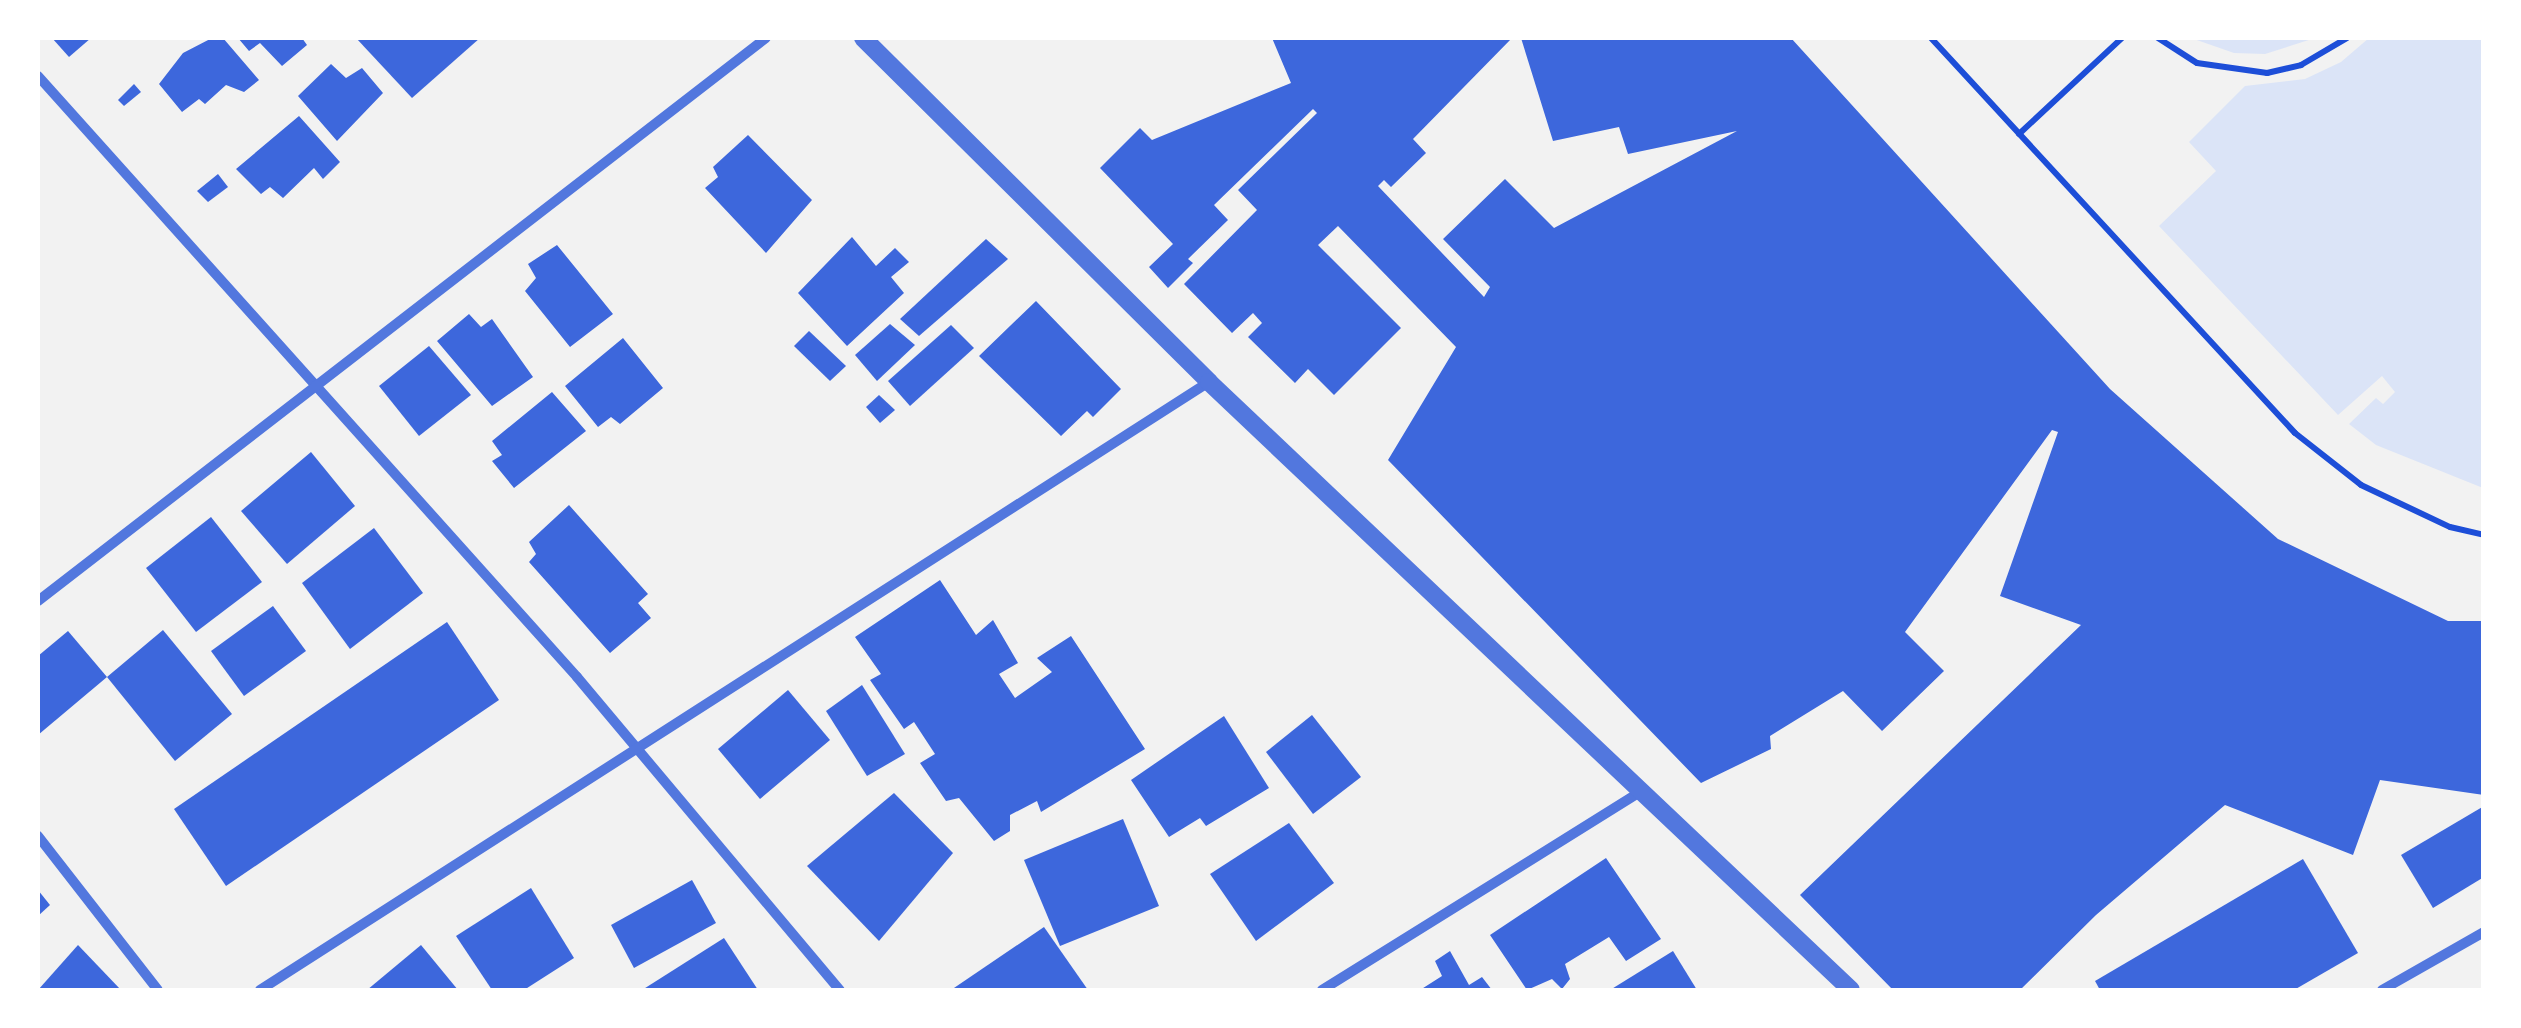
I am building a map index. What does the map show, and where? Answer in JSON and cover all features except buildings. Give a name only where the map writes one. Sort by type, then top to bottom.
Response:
[{"type":"street","points":[[38,601],[766,38]]},
{"type":"street","points":[[863,38],[1209,382],[1850,990]]},
{"type":"street","points":[[38,76],[320,386],[840,990]]},
{"type":"street","points":[[260,990],[636,753],[1209,382]]},
{"type":"street","points":[[1322,990],[1640,792]]},
{"type":"street","points":[[38,836],[158,990]]},
{"type":"street","points":[[2382,990],[2484,932]]},
{"type":"path","points":[[1931,38],[2295,433],[2361,485],[2450,527],[2484,535]]},
{"type":"path","points":[[2019,134],[2122,38]]},
{"type":"path","points":[[2158,38],[2196,63],[2267,72],[2301,65],[2347,38]]},
{"type":"shaded area","points":[[2191,38],[2315,38],[2265,54],[2234,53]]},
{"type":"shaded area","points":[[2369,38],[2483,38],[2483,488],[2376,445],[2349,424],[2376,398],[2383,404],[2395,392],[2382,376],[2338,415],[2159,226],[2216,171],[2189,142],[2245,86],[2305,79],[2341,62]]}]
